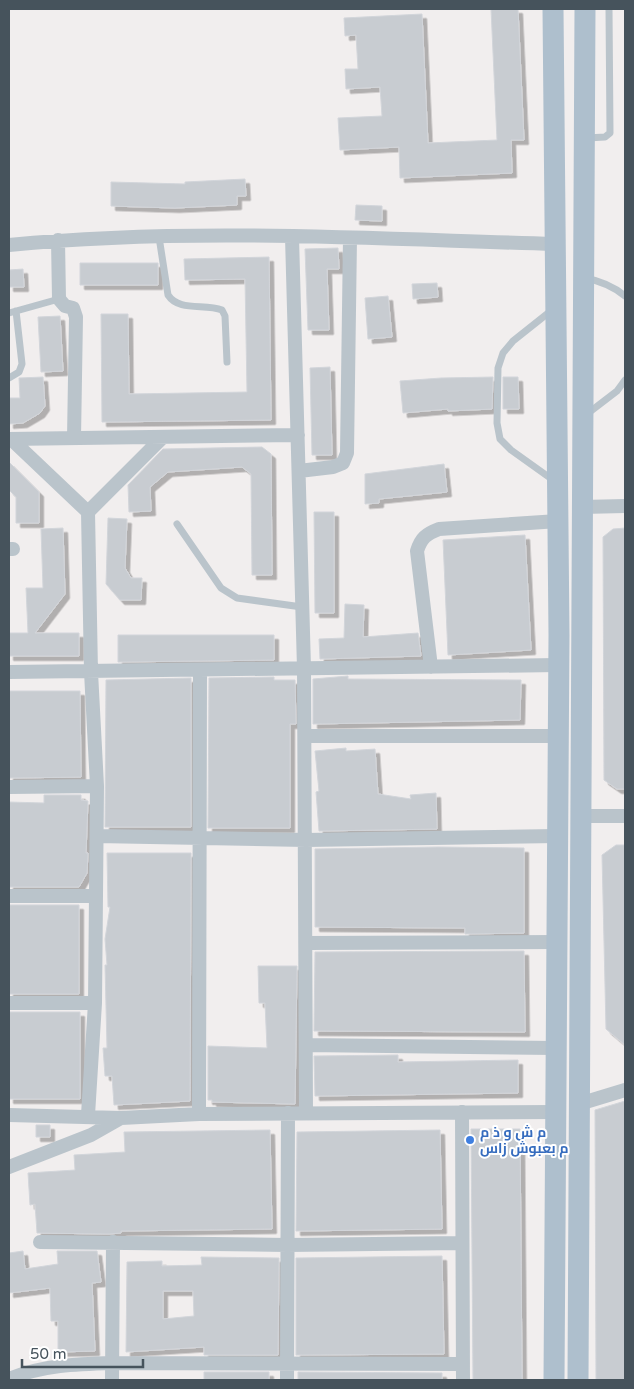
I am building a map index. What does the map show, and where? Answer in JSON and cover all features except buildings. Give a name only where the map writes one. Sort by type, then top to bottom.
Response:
[{"type":"main road","points":[[553,9],[558,483],[554,1380]]},
{"type":"main road","points":[[578,1380],[585,9]]},
{"type":"street","points":[[9,244],[58,240],[158,237],[292,236],[555,244]]},
{"type":"street","points":[[292,236],[304,668],[306,1113]]},
{"type":"street","points":[[299,471],[343,464],[348,453],[350,238]]},
{"type":"street","points":[[58,240],[59,299],[65,306],[73,308],[76,317],[74,438]]},
{"type":"street","points":[[10,439],[298,436]]},
{"type":"street","points":[[88,512],[163,437]]},
{"type":"street","points":[[10,439],[88,512],[91,672],[97,786],[96,1003],[88,1115]]},
{"type":"street","points":[[582,507],[625,506]]},
{"type":"street","points":[[431,667],[418,551],[421,539],[428,533],[439,529],[558,521]]},
{"type":"street","points":[[9,672],[558,665]]},
{"type":"street","points":[[199,1114],[200,670]]},
{"type":"street","points":[[305,736],[558,736]]},
{"type":"street","points":[[9,787],[97,786]]},
{"type":"street","points":[[580,816],[625,816]]},
{"type":"street","points":[[97,836],[306,840],[557,836]]},
{"type":"street","points":[[9,896],[96,896]]},
{"type":"street","points":[[306,943],[556,942]]},
{"type":"street","points":[[9,1003],[96,1003]]},
{"type":"street","points":[[306,1045],[555,1048]]},
{"type":"street","points":[[579,1104],[625,1090]]},
{"type":"street","points":[[462,1112],[463,1380]]},
{"type":"street","points":[[9,1115],[88,1115],[121,1118],[199,1114],[555,1112]]},
{"type":"street","points":[[287,1380],[288,1113]]},
{"type":"street","points":[[9,1168],[91,1135],[121,1118]]},
{"type":"street","points":[[40,1242],[287,1245],[462,1243]]},
{"type":"street","points":[[112,1380],[113,1242]]},
{"type":"street","points":[[9,1379],[36,1370],[62,1365],[113,1363],[463,1364]]},
{"type":"lane","points":[[584,138],[605,137],[610,133],[609,9]]},
{"type":"lane","points":[[158,237],[168,295],[171,301],[179,305],[213,306],[222,310],[225,316],[228,362]]},
{"type":"lane","points":[[583,278],[602,282],[616,288],[625,296]]},
{"type":"lane","points":[[9,378],[19,372],[22,364],[12,312],[59,299]]},
{"type":"lane","points":[[556,306],[513,341],[503,353],[498,368],[497,423],[500,439],[511,450],[558,483]]},
{"type":"lane","points":[[582,416],[600,405],[617,391],[625,380]]},
{"type":"lane","points":[[177,524],[221,588],[237,598],[302,607]]},
{"type":"place","name":"م ش و ذ م م بعبوش زاس","points":[[470,1140]]}]
